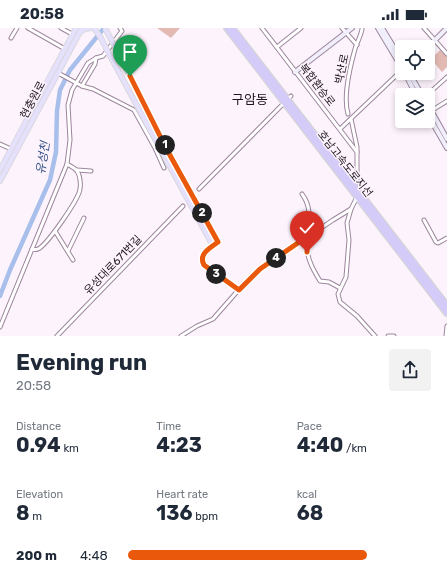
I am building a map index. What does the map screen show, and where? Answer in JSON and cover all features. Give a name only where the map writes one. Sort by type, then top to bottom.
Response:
[{"type":"highway","name":"호남고속도로지선","points":[[227,28],[447,313]]},
{"type":"highway","name":"호남고속도로지선","points":[[232,28],[447,306]]},
{"type":"main road","name":"현충원로","points":[[0,170],[1,164],[39,98],[72,34],[76,29],[82,28]]},
{"type":"main road","points":[[76,29],[91,28]]},
{"type":"main road","points":[[94,28],[213,246]]},
{"type":"main road","points":[[105,28],[166,148],[218,242],[206,251],[203,256],[204,265],[239,290]]},
{"type":"main road","name":"현충원로","points":[[0,181],[35,116],[60,74],[76,29]]},
{"type":"main road","points":[[35,116],[42,95],[39,98]]},
{"type":"street","points":[[10,38],[17,28]]},
{"type":"street","points":[[28,28],[65,49]]},
{"type":"street","points":[[61,28],[72,34]]},
{"type":"street","points":[[0,327],[67,164],[70,140],[68,105],[75,82],[88,64],[96,58],[103,56],[122,31],[120,28]]},
{"type":"street","name":"복합환승로","points":[[262,28],[357,152]]},
{"type":"street","points":[[277,47],[302,28]]},
{"type":"street","points":[[342,28],[357,45]]},
{"type":"street","points":[[295,72],[352,28]]},
{"type":"street","points":[[378,28],[395,57]]},
{"type":"street","points":[[382,28],[395,49]]},
{"type":"street","points":[[424,28],[434,40],[447,28]]},
{"type":"street","name":"박산로","points":[[348,114],[346,107],[346,94],[362,29]]},
{"type":"street","points":[[435,41],[447,54]]},
{"type":"street","points":[[82,86],[95,64],[96,58]]},
{"type":"street","points":[[60,74],[134,110],[164,168]]},
{"type":"street","points":[[340,129],[395,76]]},
{"type":"street","points":[[435,88],[447,77]]},
{"type":"street","points":[[435,108],[447,101]]},
{"type":"street","points":[[199,189],[283,104]]},
{"type":"street","points":[[435,118],[447,138]]},
{"type":"street","points":[[351,119],[357,147],[357,182]]},
{"type":"street","points":[[435,127],[447,148]]},
{"type":"street","points":[[0,144],[11,149]]},
{"type":"street","points":[[67,164],[77,170],[91,171]]},
{"type":"street","points":[[32,249],[37,250],[40,248],[55,231],[78,195],[80,182],[77,170]]},
{"type":"street","points":[[302,194],[306,200],[310,215],[308,236],[308,257],[310,265],[320,281],[329,282],[340,288]]},
{"type":"street","points":[[356,199],[351,209],[347,227],[349,240],[346,277],[338,294],[340,302],[360,319],[375,336]]},
{"type":"street","name":"유성대로671번길","points":[[57,336],[183,206]]},
{"type":"street","points":[[181,336],[213,319],[260,269],[351,209]]},
{"type":"street","points":[[68,251],[84,218]]},
{"type":"street","points":[[424,220],[436,242],[438,243],[447,238]]},
{"type":"street","points":[[55,231],[73,260]]},
{"type":"street","points":[[446,336],[447,326]]},
{"type":"street","points":[[388,336],[394,336]]},
{"type":"shaded area","points":[[157,28],[180,28],[171,38]]},
{"type":"shaded area","points":[[440,50],[447,57],[447,67],[442,72],[435,64],[435,55]]},
{"type":"waterway","name":"유성천","points":[[0,296],[50,180],[56,152],[57,111],[60,90],[70,70],[104,28]]},
{"type":"district","name":"구암동","points":[[250,99]]},
{"type":"route","points":[[130,76],[166,148],[218,242],[204,253],[202,259],[204,265],[239,290],[260,269],[308,236],[307,252]]}]
